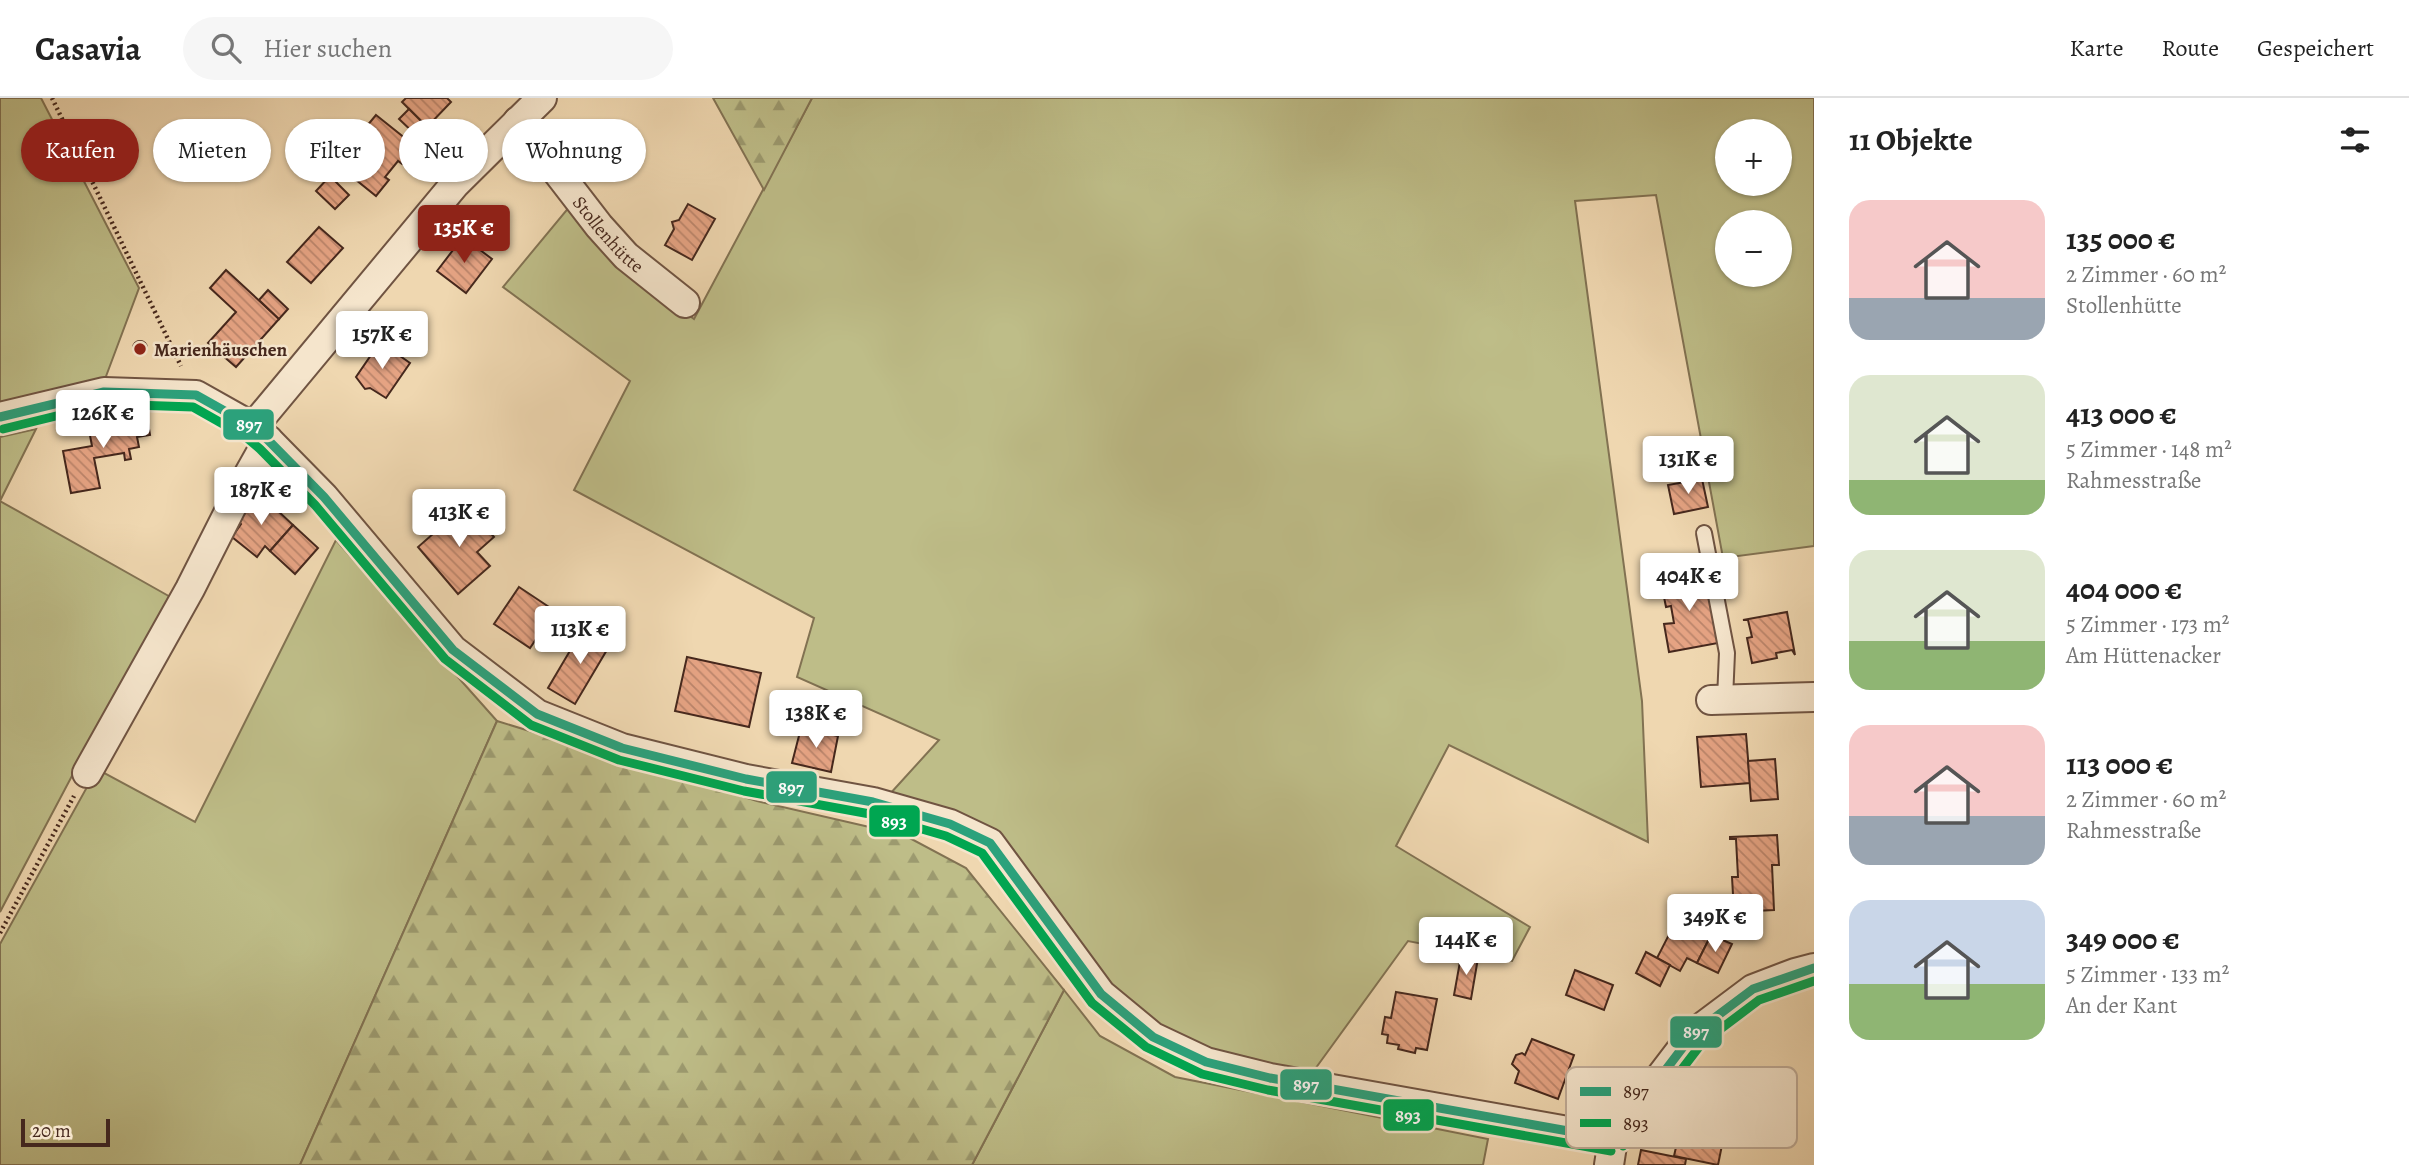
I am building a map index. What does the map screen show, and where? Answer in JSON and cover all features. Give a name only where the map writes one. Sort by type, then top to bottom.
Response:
[{"type":"street","points":[[520,119],[542,98]]},
{"type":"street","points":[[87,773],[190,589],[241,488],[261,433],[455,184],[502,137]]},
{"type":"street","name":"Stollenhütte","points":[[565,182],[626,256],[685,303]]},
{"type":"street","points":[[0,417],[104,392],[196,395],[261,433],[324,497],[453,650],[537,714],[622,748],[746,779],[873,802],[950,824],[990,843],[1101,993],[1153,1037],[1206,1062],[1270,1079],[1566,1142]]},
{"type":"street","points":[[1718,699],[1814,697]]},
{"type":"street","points":[[1670,1067],[1693,1034],[1753,989],[1795,972],[1814,968]]},
{"type":"street","points":[[1592,1148],[1611,1152]]},
{"type":"lane","points":[[1704,533],[1727,653],[1718,699]]},
{"type":"path","points":[[52,98],[196,395]]},
{"type":"path","points":[[0,933],[87,773]]},
{"type":"green space","points":[[0,98],[41,98],[52,119],[21,119],[21,182],[84,182],[139,288],[105,379],[0,406]]},
{"type":"green space","points":[[713,98],[812,98],[764,190]]},
{"type":"green space","points":[[812,98],[1814,98],[1814,546],[1723,558],[1656,195],[1575,201],[1642,701],[1648,842],[1449,745],[1396,846],[1530,927],[1512,961],[1408,941],[1310,1076],[1241,1063],[1173,1038],[1102,986],[995,841],[889,795],[939,740],[797,677],[814,618],[574,490],[630,381],[503,287],[570,206],[622,266],[694,319]]},
{"type":"green space","points":[[36,429],[0,501],[0,437]]},
{"type":"green space","points":[[0,501],[174,599],[110,704],[0,912]]},
{"type":"green space","points":[[336,540],[497,721],[300,1165],[0,1165],[0,944],[97,769],[195,822]]},
{"type":"green space","points":[[497,721],[757,801],[904,835],[966,868],[1064,990],[972,1165],[300,1165]]},
{"type":"green space","points":[[1064,990],[1100,1036],[1175,1077],[1488,1139],[1483,1165],[972,1165]]},
{"type":"building","points":[[406,98],[447,98],[451,102],[435,119],[419,119],[402,102]]},
{"type":"building","points":[[409,109],[419,119],[399,119]]},
{"type":"building","points":[[385,122],[399,133],[398,161],[385,177]]},
{"type":"building","points":[[385,177],[389,180],[376,196],[359,182],[385,182]]},
{"type":"building","points":[[324,182],[336,182],[349,195],[335,209],[316,191]]},
{"type":"building","points":[[688,204],[715,219],[692,260],[665,245],[674,229],[672,222],[679,220]]},
{"type":"building","points":[[319,227],[343,248],[311,283],[287,262]]},
{"type":"building","points":[[463,237],[492,259],[466,293],[437,271]]},
{"type":"building","points":[[226,270],[279,319],[236,367],[208,343],[236,312],[210,288]]},
{"type":"building","points":[[268,290],[288,309],[279,319],[259,300]]},
{"type":"building","name":"Marienhäuschen","points":[[140,341],[145,343],[145,353],[140,355],[135,353],[133,348],[135,343]]},
{"type":"building","points":[[380,342],[410,363],[386,398],[370,388],[365,389],[356,377]]},
{"type":"building","points":[[147,416],[150,435],[137,437],[139,447],[129,449],[131,459],[125,460],[124,453],[94,458],[100,488],[71,493],[63,451],[92,446],[88,425]]},
{"type":"building","points":[[1702,479],[1708,507],[1674,514],[1668,485]]},
{"type":"building","points":[[261,495],[293,525],[270,551],[265,546],[257,557],[232,537],[241,524],[238,521]]},
{"type":"building","points":[[466,505],[494,537],[477,552],[490,566],[458,594],[418,547]]},
{"type":"building","points":[[293,525],[318,548],[295,574],[270,551]]},
{"type":"building","points":[[1705,573],[1718,643],[1669,652],[1664,624],[1674,623],[1671,606],[1666,607],[1661,582]]},
{"type":"building","points":[[519,587],[555,611],[530,648],[494,624]]},
{"type":"building","points":[[1787,612],[1795,655],[1792,650],[1776,653],[1777,658],[1752,663],[1747,638],[1752,637],[1748,620],[1743,620]]},
{"type":"building","points":[[584,627],[611,643],[575,704],[548,688]]},
{"type":"building","points":[[687,657],[761,673],[749,727],[675,711]]},
{"type":"building","points":[[801,728],[838,736],[831,772],[792,763]]},
{"type":"building","points":[[1746,734],[1750,783],[1701,787],[1697,737]]},
{"type":"building","points":[[1775,759],[1778,799],[1751,801],[1748,761]]},
{"type":"building","points":[[1777,835],[1779,865],[1772,865],[1774,910],[1734,912],[1732,877],[1738,877],[1736,839],[1730,837]]},
{"type":"building","points":[[1678,917],[1711,935],[1697,963],[1687,958],[1680,971],[1657,958]]},
{"type":"building","points":[[1711,935],[1732,944],[1718,973],[1697,963]]},
{"type":"building","points":[[1646,952],[1670,965],[1660,986],[1636,973]]},
{"type":"building","points":[[1461,956],[1478,958],[1471,999],[1454,995]]},
{"type":"building","points":[[1575,970],[1613,985],[1604,1010],[1566,995]]},
{"type":"building","points":[[1396,992],[1437,999],[1427,1050],[1416,1048],[1415,1053],[1398,1049],[1399,1045],[1387,1043],[1388,1035],[1382,1034],[1385,1017],[1391,1018]]},
{"type":"building","points":[[1532,1039],[1574,1055],[1570,1067],[1566,1067],[1566,1077],[1558,1099],[1515,1083],[1519,1071],[1512,1064],[1516,1055],[1525,1055]]},
{"type":"building","points":[[1676,1148],[1721,1148],[1718,1165],[1674,1156]]},
{"type":"building","points":[[1641,1150],[1686,1159],[1685,1165],[1638,1165]]},
{"type":"transit line","name":"897","points":[[0,417],[104,392],[196,395],[253,427],[268,440],[324,497],[453,650],[537,714],[622,748],[746,779],[873,802],[950,824],[990,843],[1101,994],[1153,1037],[1206,1062],[1270,1078],[1566,1131]]},
{"type":"transit line","name":"893","points":[[3,429],[105,404],[193,407],[246,437],[260,449],[315,505],[445,659],[531,725],[619,760],[744,791],[870,814],[946,836],[982,853],[1092,1003],[1146,1047],[1202,1074],[1268,1090],[1566,1143]]},
{"type":"transit line","name":"897","points":[[1668,1067],[1693,1034],[1753,989],[1814,968]]},
{"type":"transit line","name":"893","points":[[1684,1067],[1702,1043],[1759,1000],[1814,981]]},
{"type":"transit line","name":"893","points":[[1594,1148],[1611,1151]]},
{"type":"place","name":"Marienhäuschen","points":[[140,349]]}]
